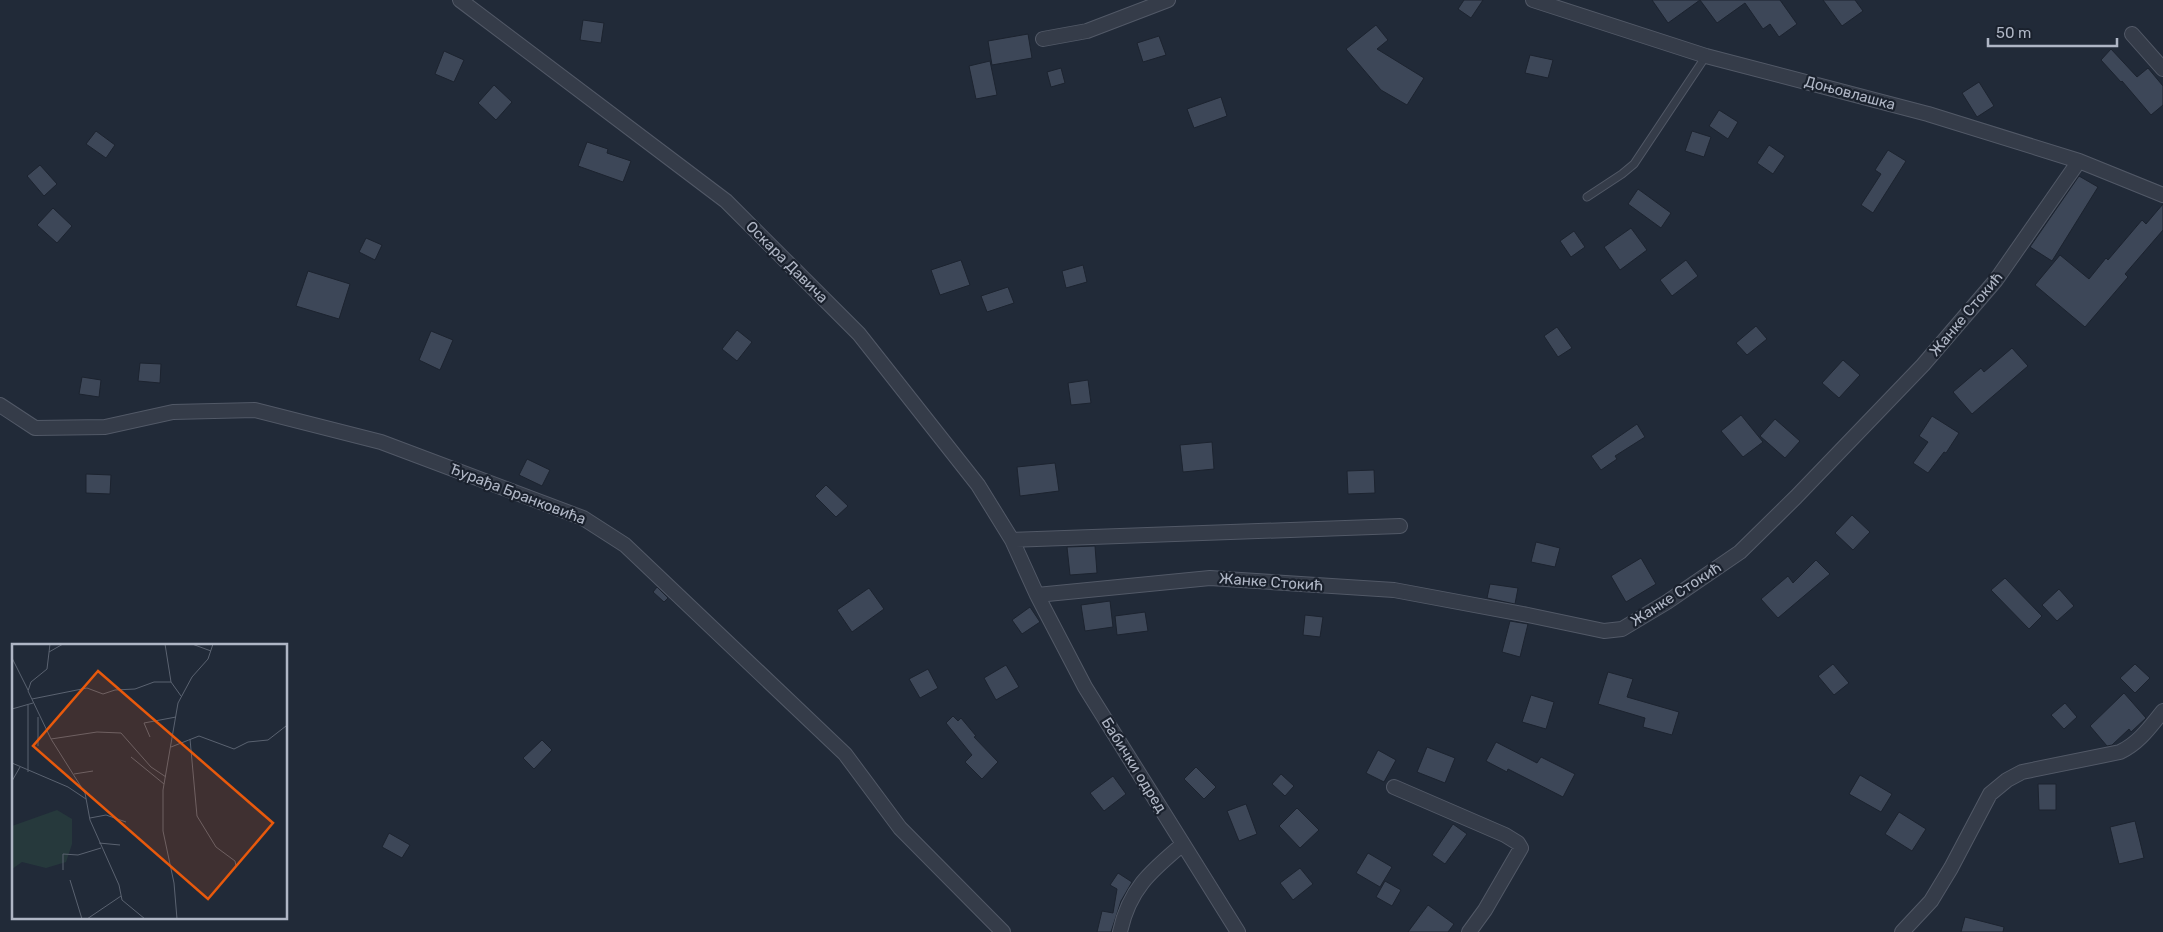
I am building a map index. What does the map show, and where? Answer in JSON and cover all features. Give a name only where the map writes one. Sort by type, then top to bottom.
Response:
[{"type":"street","name":"Оскара Давича","points":[[460,0],[726,201],[859,334],[978,485],[1012,540],[1037,595]]},
{"type":"street","points":[[1043,39],[1087,31],[1168,0]]},
{"type":"street","name":"Доњовлашка","points":[[1533,0],[1706,56],[1928,114],[2078,161],[2163,195]]},
{"type":"street","points":[[2132,34],[2163,69]]},
{"type":"street","name":"Жанке Стокић","points":[[1037,595],[1210,578],[1394,590],[1604,631],[1622,629],[1667,602],[1740,552],[1796,497],[1922,365],[1996,280],[2078,161]]},
{"type":"street","name":"Ђурађа Бранковића","points":[[0,405],[35,428],[105,426],[173,412],[255,410],[381,442],[584,518],[625,545],[845,754],[900,828],[1003,932]]},
{"type":"street","points":[[1012,540],[1400,526]]},
{"type":"street","name":"Бабички одред","points":[[1037,595],[1085,687],[1238,932]]},
{"type":"street","points":[[1902,932],[1931,901],[1951,868],[1990,794],[2022,772],[2120,752],[2132,746],[2140,739],[2163,711]]},
{"type":"street","points":[[1394,787],[1505,835],[1518,843],[1521,848],[1470,932]]},
{"type":"street","points":[[1120,932],[1129,903],[1137,889],[1155,869],[1183,844]]},
{"type":"lane","points":[[1587,197],[1634,164],[1706,56]]},
{"type":"building","points":[[1464,0],[1483,0],[1471,18],[1458,9]]},
{"type":"building","points":[[1652,0],[1700,0],[1668,23]]},
{"type":"building","points":[[1700,0],[1780,0],[1797,24],[1779,37],[1770,24],[1763,29],[1745,3],[1717,23]]},
{"type":"building","points":[[1823,0],[1855,0],[1863,11],[1842,26]]},
{"type":"building","points":[[583,20],[604,23],[601,43],[580,40]]},
{"type":"building","points":[[1376,25],[1388,40],[1377,49],[1424,78],[1407,105],[1381,90],[1346,49]]},
{"type":"building","points":[[1028,34],[1032,58],[992,65],[988,41]]},
{"type":"building","points":[[1159,36],[1166,55],[1143,62],[1137,43]]},
{"type":"building","points":[[2111,49],[2137,77],[2148,68],[2163,86],[2163,105],[2151,115],[2101,60]]},
{"type":"building","points":[[444,51],[464,60],[454,82],[435,74]]},
{"type":"building","points":[[1530,55],[1553,60],[1548,78],[1525,73]]},
{"type":"building","points":[[990,61],[997,95],[976,99],[969,66]]},
{"type":"building","points":[[1061,68],[1065,83],[1051,87],[1047,72]]},
{"type":"building","points":[[1979,82],[1994,106],[1977,117],[1962,93]]},
{"type":"building","points":[[494,85],[512,102],[496,120],[478,103]]},
{"type":"building","points":[[1221,97],[1227,116],[1194,128],[1187,109]]},
{"type":"building","points":[[1719,110],[1738,122],[1728,139],[1709,126]]},
{"type":"building","points":[[96,131],[115,145],[106,158],[86,144]]},
{"type":"building","points":[[1692,131],[1711,137],[1704,157],[1685,151]]},
{"type":"building","points":[[587,142],[608,149],[607,153],[631,161],[623,182],[578,166]]},
{"type":"building","points":[[1769,145],[1785,156],[1773,174],[1757,163]]},
{"type":"building","points":[[1888,150],[1906,161],[1873,213],[1861,205],[1881,174],[1875,170]]},
{"type":"building","points":[[40,165],[57,184],[44,196],[27,176]]},
{"type":"building","points":[[2079,176],[2098,187],[2052,261],[2030,247]]},
{"type":"building","points":[[1638,189],[1671,213],[1661,228],[1628,204]]},
{"type":"building","points":[[2163,204],[2163,230],[2125,274],[2128,277],[2085,327],[2035,285],[2060,255],[2089,279],[2142,220],[2146,224]]},
{"type":"building","points":[[53,208],[72,226],[57,243],[37,225]]},
{"type":"building","points":[[1631,228],[1647,250],[1620,270],[1604,247]]},
{"type":"building","points":[[1574,231],[1585,247],[1571,257],[1560,241]]},
{"type":"building","points":[[366,238],[382,245],[375,260],[359,252]]},
{"type":"building","points":[[961,260],[970,285],[940,295],[931,270]]},
{"type":"building","points":[[1686,260],[1698,276],[1672,296],[1660,280]]},
{"type":"building","points":[[1083,265],[1087,282],[1066,288],[1062,271]]},
{"type":"building","points":[[308,271],[350,284],[339,319],[296,306]]},
{"type":"building","points":[[1008,287],[1014,303],[987,312],[981,296]]},
{"type":"building","points":[[1756,326],[1767,339],[1747,355],[1736,343]]},
{"type":"building","points":[[1557,327],[1572,348],[1558,357],[1544,336]]},
{"type":"building","points":[[737,330],[752,342],[737,361],[722,349]]},
{"type":"building","points":[[431,331],[453,340],[440,370],[419,360]]},
{"type":"building","points":[[2012,348],[2028,366],[1972,414],[1953,392],[1981,368],[1984,372]]},
{"type":"building","points":[[1843,360],[1860,375],[1839,398],[1822,383]]},
{"type":"building","points":[[140,363],[161,364],[160,383],[138,381]]},
{"type":"building","points":[[82,377],[101,380],[99,397],[79,394]]},
{"type":"building","points":[[1088,380],[1091,403],[1071,405],[1068,383]]},
{"type":"building","points":[[1741,415],[1763,442],[1743,457],[1721,431]]},
{"type":"building","points":[[1932,416],[1959,433],[1946,453],[1944,452],[1928,473],[1913,463],[1928,442],[1919,436]]},
{"type":"building","points":[[1775,419],[1800,441],[1785,458],[1760,436]]},
{"type":"building","points":[[1637,424],[1645,437],[1615,456],[1617,459],[1601,470],[1591,456]]},
{"type":"building","points":[[1212,442],[1214,469],[1183,472],[1180,445]]},
{"type":"building","points":[[527,459],[550,470],[542,486],[519,475]]},
{"type":"building","points":[[1055,463],[1059,491],[1020,496],[1017,467]]},
{"type":"building","points":[[1374,470],[1375,493],[1348,494],[1347,471]]},
{"type":"building","points":[[86,474],[111,475],[110,494],[86,493]]},
{"type":"building","points":[[826,485],[848,506],[836,517],[815,496]]},
{"type":"building","points":[[1852,515],[1870,532],[1853,550],[1835,533]]},
{"type":"building","points":[[1536,542],[1560,548],[1555,567],[1531,562]]},
{"type":"building","points":[[1095,546],[1097,573],[1070,575],[1067,547]]},
{"type":"building","points":[[1641,558],[1656,584],[1626,602],[1611,576]]},
{"type":"building","points":[[1816,560],[1830,574],[1778,618],[1761,599],[1788,576],[1793,583]]},
{"type":"building","points":[[2005,578],[2042,616],[2029,629],[1991,590]]},
{"type":"building","points":[[1490,584],[1518,588],[1515,604],[1487,598]]},
{"type":"building","points":[[657,587],[668,598],[664,602],[653,592]]},
{"type":"building","points":[[869,588],[884,609],[852,632],[837,610]]},
{"type":"building","points":[[2059,589],[2074,606],[2057,621],[2042,605]]},
{"type":"building","points":[[1110,601],[1113,627],[1085,631],[1081,605]]},
{"type":"building","points":[[1030,607],[1040,622],[1022,634],[1012,620]]},
{"type":"building","points":[[1145,612],[1148,631],[1117,635],[1115,616]]},
{"type":"building","points":[[1305,615],[1323,617],[1320,637],[1303,635]]},
{"type":"building","points":[[1510,621],[1528,624],[1520,657],[1502,652]]},
{"type":"building","points":[[1833,664],[1849,683],[1834,695],[1818,676]]},
{"type":"building","points":[[2135,664],[2150,678],[2135,693],[2120,678]]},
{"type":"building","points":[[1006,665],[1019,687],[996,700],[984,678]]},
{"type":"building","points":[[928,669],[938,688],[920,698],[909,679]]},
{"type":"building","points":[[1608,672],[1633,679],[1627,697],[1679,712],[1672,735],[1643,727],[1645,718],[1598,704]]},
{"type":"building","points":[[2124,693],[2146,718],[2131,732],[2129,729],[2112,745],[2107,746],[2090,726]]},
{"type":"building","points":[[1531,695],[1554,702],[1546,729],[1522,722]]},
{"type":"building","points":[[2065,703],[2077,717],[2064,729],[2051,715]]},
{"type":"building","points":[[953,716],[958,721],[961,718],[976,736],[974,737],[998,762],[982,779],[965,762],[972,755],[946,723]]},
{"type":"building","points":[[542,740],[552,750],[534,769],[523,758]]},
{"type":"building","points":[[1496,742],[1537,763],[1541,757],[1575,774],[1563,797],[1508,769],[1507,772],[1486,761]]},
{"type":"building","points":[[1427,747],[1455,758],[1445,783],[1417,772]]},
{"type":"building","points":[[1378,750],[1396,760],[1384,782],[1366,773]]},
{"type":"building","points":[[1196,767],[1216,787],[1204,799],[1184,779]]},
{"type":"building","points":[[1281,774],[1294,786],[1285,796],[1272,784]]},
{"type":"building","points":[[1860,775],[1892,794],[1881,812],[1849,794]]},
{"type":"building","points":[[1113,776],[1126,794],[1104,811],[1090,793]]},
{"type":"building","points":[[2038,784],[2056,784],[2056,810],[2039,810]]},
{"type":"building","points":[[1246,804],[1257,834],[1239,841],[1227,811]]},
{"type":"building","points":[[1297,808],[1319,830],[1300,848],[1279,826]]},
{"type":"building","points":[[1899,812],[1926,829],[1912,851],[1885,834]]},
{"type":"building","points":[[2135,821],[2144,858],[2119,864],[2110,827]]},
{"type":"building","points":[[1453,824],[1467,834],[1445,864],[1432,855]]},
{"type":"building","points":[[389,833],[410,845],[402,858],[382,847]]},
{"type":"building","points":[[1368,853],[1392,867],[1380,887],[1356,873]]},
{"type":"building","points":[[1300,868],[1313,884],[1293,900],[1280,883]]},
{"type":"building","points":[[1118,873],[1132,882],[1121,901],[1111,932],[1097,932],[1102,911],[1113,913],[1117,889],[1110,885]]},
{"type":"building","points":[[1385,881],[1401,890],[1392,906],[1376,897]]},
{"type":"building","points":[[1428,905],[1454,924],[1448,932],[1408,932]]},
{"type":"building","points":[[1965,917],[2004,927],[2003,932],[1961,932]]}]
